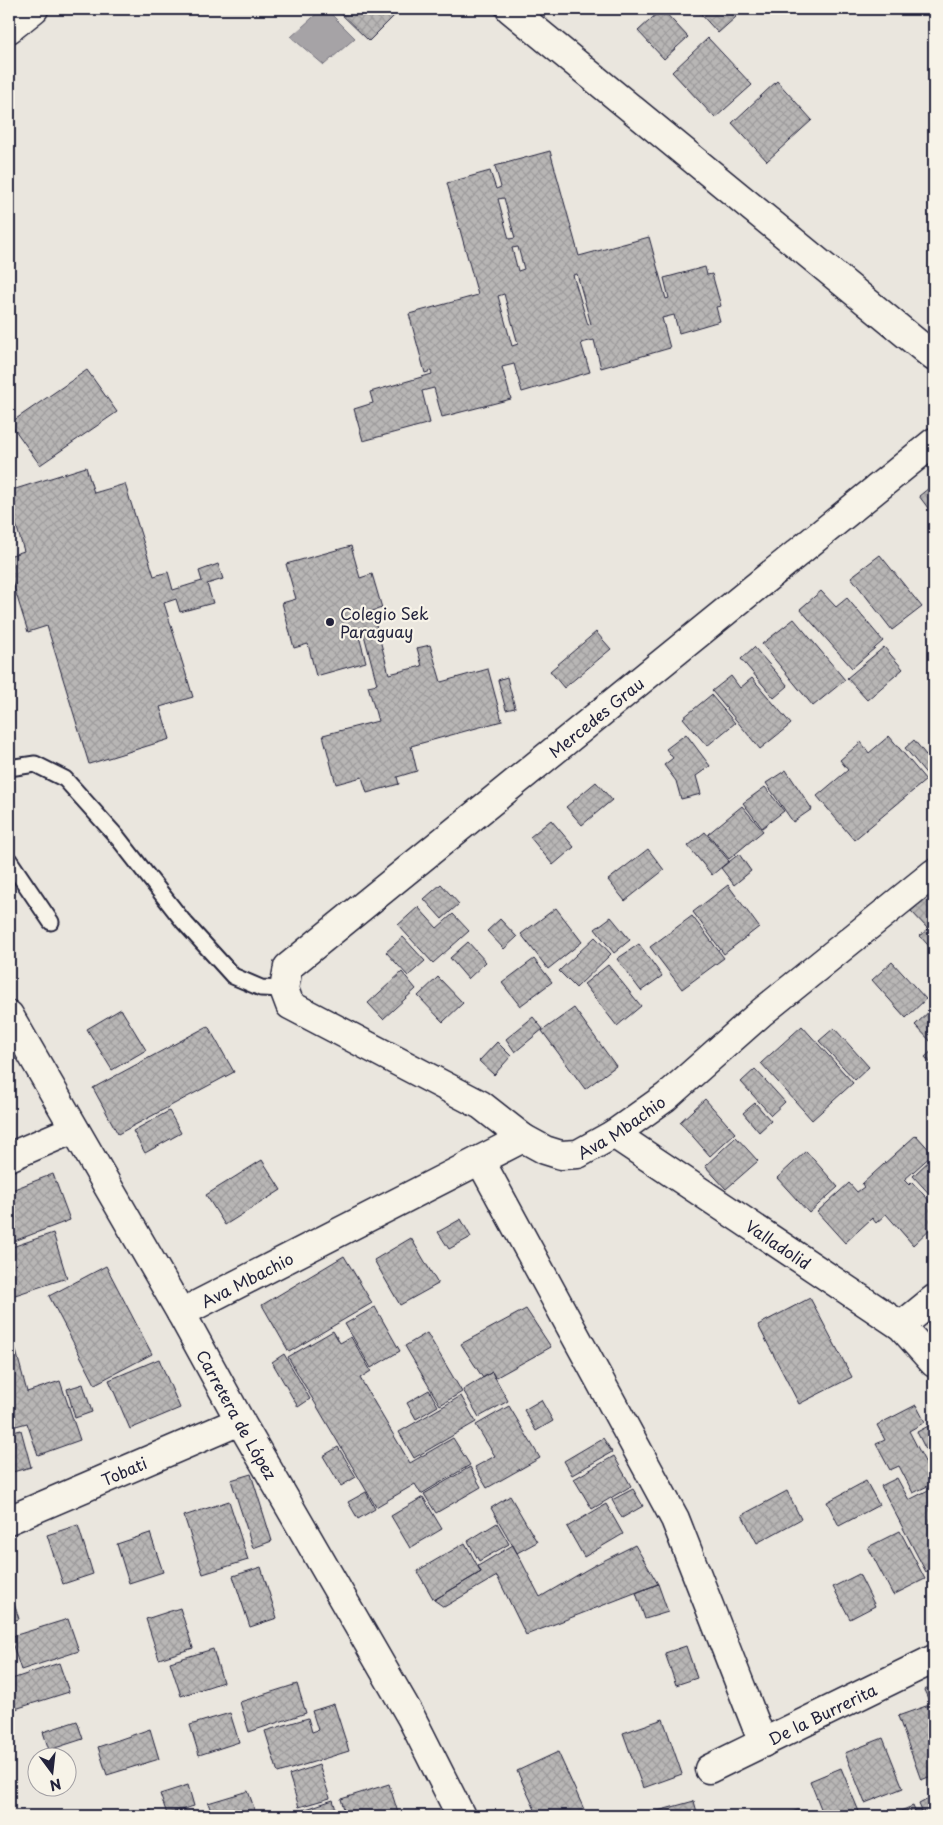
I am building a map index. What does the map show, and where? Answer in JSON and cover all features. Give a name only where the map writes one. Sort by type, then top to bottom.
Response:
[{"type":"street","points":[[9,30],[34,9]]},
{"type":"street","points":[[510,9],[934,357]]},
{"type":"street","name":"Mercedes Grau","points":[[287,997],[288,967],[934,442]]},
{"type":"street","name":"Ava Mbachio","points":[[181,1313],[524,1138],[545,1150],[561,1155],[578,1154],[614,1134],[666,1097],[762,1012],[934,872]]},
{"type":"street","points":[[287,997],[481,1105],[524,1138]]},
{"type":"street","name":"Carretera de López","points":[[9,1015],[411,1717],[461,1816]]},
{"type":"street","points":[[9,1157],[74,1129]]},
{"type":"street","name":"Valladolid","points":[[614,1134],[901,1326],[934,1363]]},
{"type":"street","points":[[480,1160],[675,1519],[763,1743]]},
{"type":"street","points":[[901,1326],[934,1299]]},
{"type":"street","name":"Tobati","points":[[9,1520],[240,1421]]},
{"type":"street","name":"De la Burrerita","points":[[709,1769],[934,1659]]},
{"type":"lane","points":[[9,768],[34,764],[65,779],[118,838],[182,921],[233,976],[287,997]]},
{"type":"lane","points":[[9,860],[51,922]]},
{"type":"shaded area","points":[[322,9],[326,9],[355,38],[324,65],[291,37]]},
{"type":"building","points":[[336,9],[401,9],[369,41]]},
{"type":"building","points":[[662,9],[688,37],[664,59],[638,31]]},
{"type":"building","points":[[702,9],[728,9],[736,17],[718,33],[699,12]]},
{"type":"building","points":[[708,38],[752,85],[715,118],[672,72]]},
{"type":"building","points":[[777,81],[812,120],[767,161],[732,123]]},
{"type":"building","points":[[550,151],[579,256],[649,237],[666,299],[669,298],[664,278],[705,267],[707,275],[712,274],[721,306],[716,307],[720,321],[679,333],[674,315],[662,318],[670,348],[601,368],[594,340],[581,343],[590,372],[522,392],[514,364],[502,367],[511,399],[442,417],[434,388],[422,391],[430,423],[363,441],[354,409],[373,403],[370,392],[432,374],[431,371],[425,373],[409,314],[478,295],[447,183],[490,171],[496,189],[501,187],[495,166]],"holes":[[[504,198],[515,238],[509,239],[498,199]],[[518,247],[524,269],[518,271],[512,248]],[[577,274],[591,324],[588,325],[573,275]],[[504,294],[518,344],[512,346],[498,296]]]},
{"type":"building","points":[[87,370],[117,412],[40,465],[10,423]]},
{"type":"building","points":[[86,467],[94,493],[125,484],[154,576],[168,572],[173,590],[202,581],[199,571],[218,564],[223,579],[207,584],[213,603],[180,612],[176,599],[164,603],[193,697],[160,707],[170,739],[89,764],[47,626],[28,632],[9,571],[9,556],[24,551],[9,502],[9,491]]},
{"type":"building","points":[[934,484],[934,516],[919,496]]},
{"type":"building","points":[[351,546],[360,578],[372,574],[382,608],[369,612],[370,618],[374,617],[389,674],[422,666],[417,648],[430,645],[441,682],[488,669],[502,721],[411,746],[417,771],[397,777],[399,784],[367,793],[362,777],[336,784],[323,735],[378,721],[368,686],[377,684],[362,627],[357,629],[366,662],[316,676],[308,644],[294,648],[282,603],[296,599],[286,564]]},
{"type":"building","points":[[880,555],[922,607],[892,630],[851,577]]},
{"type":"building","points":[[821,591],[836,607],[847,598],[883,641],[852,668],[800,609]]},
{"type":"building","points":[[794,619],[845,680],[813,706],[762,644]]},
{"type":"building","points":[[596,632],[611,649],[564,688],[550,671]]},
{"type":"building","points":[[754,647],[788,686],[774,698],[741,659]]},
{"type":"building","points":[[884,647],[903,669],[867,700],[847,678]]},
{"type":"building","points":[[731,676],[740,688],[752,678],[791,724],[760,749],[712,691]]},
{"type":"building","points":[[507,677],[515,708],[506,710],[498,680]]},
{"type":"building","points":[[711,695],[735,723],[707,746],[683,718]]},
{"type":"building","points":[[686,734],[710,766],[696,776],[701,794],[681,799],[676,781],[664,765],[673,758],[666,749]]},
{"type":"building","points":[[889,736],[926,780],[854,840],[817,796],[848,770],[840,760],[861,742],[869,753]]},
{"type":"building","points":[[914,740],[934,765],[934,773],[929,777],[905,748]]},
{"type":"building","points":[[786,770],[812,809],[793,822],[766,783]]},
{"type":"building","points":[[596,782],[612,800],[582,825],[566,807]]},
{"type":"building","points":[[765,787],[784,811],[762,828],[743,803]]},
{"type":"building","points":[[742,806],[763,831],[729,859],[708,834]]},
{"type":"building","points":[[551,820],[574,847],[553,865],[530,837]]},
{"type":"building","points":[[705,832],[729,861],[712,875],[688,846]]},
{"type":"building","points":[[648,849],[664,870],[625,901],[608,880]]},
{"type":"building","points":[[739,854],[751,871],[734,885],[721,868]]},
{"type":"building","points":[[441,884],[459,904],[442,919],[424,899]]},
{"type":"building","points":[[728,885],[759,927],[724,954],[693,912]]},
{"type":"building","points":[[934,891],[934,952],[920,936],[928,929],[911,911]]},
{"type":"building","points":[[418,907],[437,928],[453,914],[469,931],[433,963],[398,925]]},
{"type":"building","points":[[556,908],[582,942],[548,969],[521,934]]},
{"type":"building","points":[[692,916],[724,958],[682,989],[650,947]]},
{"type":"building","points":[[611,917],[630,940],[614,953],[595,929]]},
{"type":"building","points":[[500,919],[517,937],[504,949],[487,931]]},
{"type":"building","points":[[403,937],[425,961],[408,976],[386,952]]},
{"type":"building","points":[[595,937],[611,954],[576,988],[559,971]]},
{"type":"building","points":[[468,942],[486,962],[468,979],[450,958]]},
{"type":"building","points":[[639,944],[662,976],[641,991],[617,959]]},
{"type":"building","points":[[534,959],[552,982],[520,1006],[502,983]]},
{"type":"building","points":[[892,962],[926,999],[906,1018],[872,980]]},
{"type":"building","points":[[608,965],[641,1006],[617,1026],[584,984]]},
{"type":"building","points":[[402,972],[416,989],[383,1019],[368,1003]]},
{"type":"building","points":[[438,977],[463,1003],[443,1022],[418,996]]},
{"type":"building","points":[[934,1007],[934,1045],[915,1025]]},
{"type":"building","points":[[574,1008],[616,1066],[585,1089],[542,1031]]},
{"type":"building","points":[[121,1009],[146,1050],[112,1070],[87,1029]]},
{"type":"building","points":[[533,1017],[543,1029],[515,1052],[506,1039]]},
{"type":"building","points":[[208,1026],[234,1072],[118,1134],[93,1088]]},
{"type":"building","points":[[802,1026],[853,1083],[812,1120],[761,1063]]},
{"type":"building","points":[[834,1028],[869,1067],[855,1080],[819,1041]]},
{"type":"building","points":[[497,1042],[511,1056],[494,1075],[479,1061]]},
{"type":"building","points":[[934,1049],[934,1067],[925,1057]]},
{"type":"building","points":[[755,1069],[785,1102],[771,1115],[741,1082]]},
{"type":"building","points":[[705,1099],[735,1133],[710,1156],[680,1122]]},
{"type":"building","points":[[755,1103],[771,1121],[759,1132],[743,1113]]},
{"type":"building","points":[[169,1111],[181,1133],[145,1153],[133,1131]]},
{"type":"building","points":[[916,1135],[933,1154],[904,1180],[909,1185],[912,1182],[934,1206],[934,1225],[913,1245],[886,1214],[876,1223],[872,1218],[845,1243],[817,1212],[849,1183],[857,1192],[864,1187],[862,1184]]},
{"type":"building","points":[[736,1137],[758,1161],[726,1189],[705,1166]]},
{"type":"building","points":[[806,1151],[838,1187],[809,1213],[777,1178]]},
{"type":"building","points":[[934,1156],[934,1199],[913,1176]]},
{"type":"building","points":[[262,1160],[281,1190],[225,1225],[206,1195]]},
{"type":"building","points":[[53,1174],[70,1220],[9,1243],[9,1191]]},
{"type":"building","points":[[461,1219],[471,1237],[449,1249],[438,1232]]},
{"type":"building","points":[[53,1233],[67,1278],[12,1296],[9,1285],[9,1248]]},
{"type":"building","points":[[411,1238],[438,1284],[400,1305],[374,1260]]},
{"type":"building","points":[[344,1256],[372,1303],[289,1352],[262,1305]]},
{"type":"building","points":[[106,1266],[152,1354],[95,1384],[49,1296]]},
{"type":"building","points":[[810,1298],[852,1377],[799,1404],[758,1325]]},
{"type":"building","points":[[375,1307],[400,1351],[371,1368],[345,1324]]},
{"type":"building","points":[[526,1309],[551,1347],[495,1378],[492,1372],[483,1378],[461,1344]]},
{"type":"building","points":[[333,1331],[340,1343],[351,1337],[371,1371],[360,1378],[410,1463],[453,1438],[470,1465],[421,1494],[415,1484],[376,1507],[288,1357]]},
{"type":"building","points":[[427,1333],[462,1392],[440,1405],[405,1346]]},
{"type":"building","points":[[14,1343],[27,1392],[60,1381],[80,1440],[38,1455],[27,1423],[12,1427],[13,1432],[21,1430],[31,1467],[9,1473],[9,1344]]},
{"type":"building","points":[[284,1354],[310,1399],[298,1407],[272,1362]]},
{"type":"building","points":[[159,1359],[180,1408],[130,1429],[109,1380]]},
{"type":"building","points":[[492,1372],[508,1401],[479,1417],[463,1390]]},
{"type":"building","points":[[83,1384],[92,1412],[75,1418],[67,1389]]},
{"type":"building","points":[[429,1390],[438,1406],[416,1419],[407,1403]]},
{"type":"building","points":[[461,1396],[476,1422],[414,1458],[399,1432]]},
{"type":"building","points":[[541,1400],[553,1421],[536,1431],[524,1410]]},
{"type":"building","points":[[916,1405],[925,1422],[909,1431],[934,1479],[934,1483],[913,1493],[899,1466],[890,1470],[876,1444],[885,1440],[877,1425]]},
{"type":"building","points":[[509,1406],[540,1458],[487,1488],[475,1467],[495,1456],[476,1425]]},
{"type":"building","points":[[934,1423],[934,1453],[929,1456],[917,1432]]},
{"type":"building","points":[[603,1438],[612,1452],[572,1475],[564,1461]]},
{"type":"building","points":[[338,1447],[356,1477],[341,1486],[323,1456]]},
{"type":"building","points":[[614,1456],[631,1486],[592,1509],[574,1479]]},
{"type":"building","points":[[934,1459],[934,1473],[928,1462]]},
{"type":"building","points":[[470,1467],[481,1487],[436,1513],[424,1494]]},
{"type":"building","points":[[251,1474],[272,1541],[253,1548],[231,1480]]},
{"type":"building","points":[[897,1478],[909,1500],[934,1487],[934,1567],[926,1572],[881,1486]]},
{"type":"building","points":[[866,1481],[879,1505],[839,1526],[827,1502]]},
{"type":"building","points":[[633,1489],[643,1506],[622,1518],[612,1500]]},
{"type":"building","points":[[787,1491],[801,1519],[757,1543],[742,1515]]},
{"type":"building","points":[[366,1492],[375,1509],[358,1519],[348,1502]]},
{"type":"building","points":[[510,1496],[537,1542],[517,1553],[491,1508]]},
{"type":"building","points":[[423,1497],[442,1529],[410,1548],[391,1516]]},
{"type":"building","points":[[229,1501],[248,1560],[203,1574],[184,1516]]},
{"type":"building","points":[[606,1504],[623,1534],[584,1557],[567,1527]]},
{"type":"building","points":[[497,1523],[509,1544],[479,1561],[468,1541]]},
{"type":"building","points":[[78,1525],[93,1574],[63,1584],[47,1535]]},
{"type":"building","points":[[900,1531],[925,1579],[893,1595],[868,1547]]},
{"type":"building","points":[[150,1533],[163,1572],[129,1583],[117,1544]]},
{"type":"building","points":[[465,1543],[481,1572],[434,1600],[417,1571]]},
{"type":"building","points":[[513,1545],[540,1597],[593,1566],[635,1545],[658,1584],[526,1635],[497,1576],[444,1607],[434,1600],[481,1572],[478,1566]]},
{"type":"building","points":[[261,1567],[277,1618],[250,1627],[233,1576]]},
{"type":"building","points":[[859,1574],[875,1606],[850,1619],[833,1587]]},
{"type":"building","points":[[658,1584],[668,1612],[645,1619],[636,1593]]},
{"type":"building","points":[[9,1588],[19,1619],[9,1622]]},
{"type":"building","points":[[180,1608],[193,1648],[159,1659],[146,1619]]},
{"type":"building","points":[[68,1619],[79,1651],[21,1670],[10,1637]]},
{"type":"building","points":[[686,1646],[697,1678],[676,1685],[665,1653]]},
{"type":"building","points":[[213,1649],[223,1682],[181,1696],[170,1662]]},
{"type":"building","points":[[59,1663],[69,1692],[12,1710],[9,1698],[9,1680]]},
{"type":"building","points":[[297,1684],[306,1713],[249,1732],[240,1702]]},
{"type":"building","points":[[934,1686],[934,1711],[924,1690]]},
{"type":"building","points":[[334,1704],[349,1751],[278,1773],[265,1731],[308,1718],[312,1732],[318,1730],[312,1711]]},
{"type":"building","points":[[929,1705],[934,1721],[934,1775],[921,1780],[898,1716]]},
{"type":"building","points":[[230,1713],[239,1742],[199,1755],[190,1725]]},
{"type":"building","points":[[663,1719],[682,1774],[643,1788],[623,1733]]},
{"type":"building","points":[[77,1721],[83,1739],[55,1748],[48,1748],[43,1732]]},
{"type":"building","points":[[150,1729],[159,1759],[107,1775],[98,1747]]},
{"type":"building","points":[[883,1738],[903,1788],[865,1803],[845,1753]]},
{"type":"building","points":[[558,1752],[587,1816],[538,1816],[517,1771]]},
{"type":"building","points":[[319,1765],[330,1798],[299,1807],[289,1775]]},
{"type":"building","points":[[841,1768],[860,1814],[854,1816],[824,1816],[810,1781]]},
{"type":"building","points":[[389,1784],[399,1816],[346,1816],[341,1799]]},
{"type":"building","points":[[188,1785],[194,1806],[167,1814],[160,1794]]},
{"type":"building","points":[[248,1791],[257,1816],[213,1816],[208,1803]]},
{"type":"building","points":[[934,1796],[934,1816],[924,1816],[919,1804]]},
{"type":"building","points":[[333,1800],[338,1816],[295,1816],[294,1813]]},
{"type":"building","points":[[694,1801],[698,1816],[655,1816],[654,1812]]},
{"type":"building","points":[[913,1806],[917,1816],[888,1816]]},
{"type":"building","points":[[151,1810],[153,1816],[132,1816]]},
{"type":"building","points":[[798,1810],[800,1816],[782,1816],[782,1815]]},
{"type":"place","name":"Colegio Sek Paraguay","points":[[330,622]]}]
